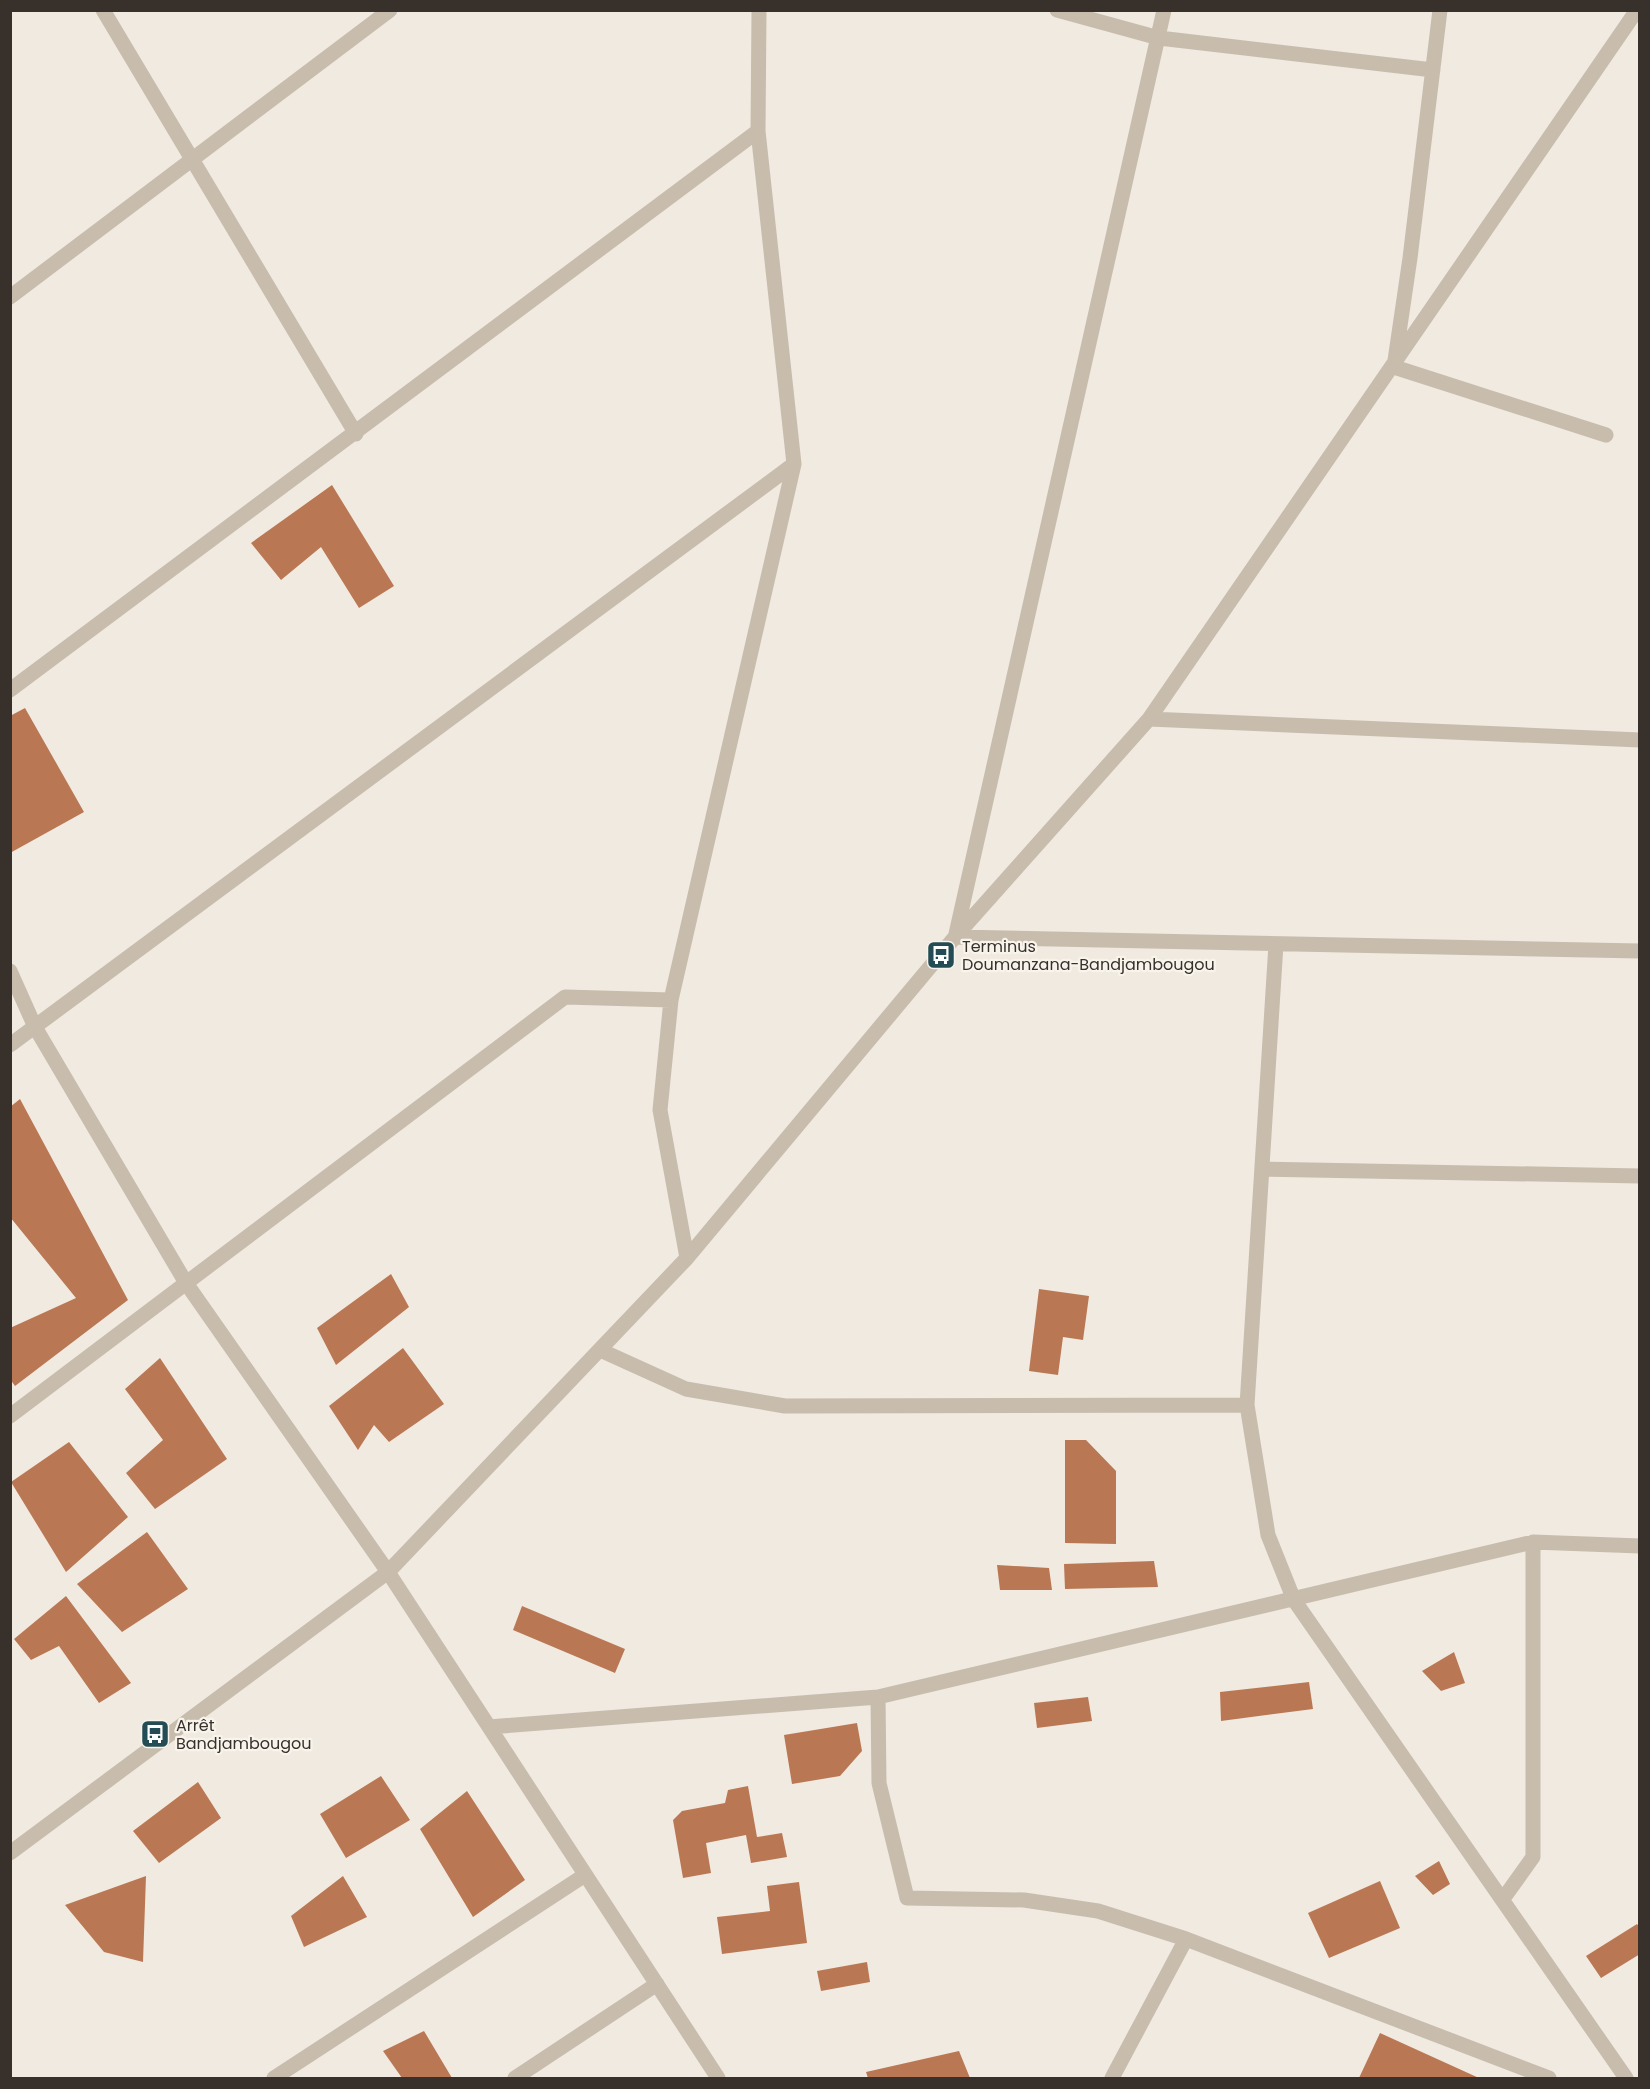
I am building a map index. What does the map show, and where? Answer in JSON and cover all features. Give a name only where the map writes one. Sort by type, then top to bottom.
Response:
[{"type":"street","points":[[103,10],[356,434]]},
{"type":"street","points":[[10,297],[390,10]]},
{"type":"street","points":[[687,1258],[660,1110],[670,1000],[794,464],[758,131],[759,10]]},
{"type":"street","points":[[1057,10],[1159,38],[1433,70]]},
{"type":"street","points":[[955,937],[1164,10]]},
{"type":"street","points":[[1394,367],[1410,258],[1440,10]]},
{"type":"street","points":[[10,1852],[388,1572],[687,1258],[955,937],[1149,719],[1394,367],[1637,10]]},
{"type":"street","points":[[10,690],[356,434],[758,131]]},
{"type":"street","points":[[1394,367],[1606,435]]},
{"type":"street","points":[[10,1046],[794,464]]},
{"type":"street","points":[[1149,719],[1640,740]]},
{"type":"street","points":[[955,937],[1640,951]]},
{"type":"street","points":[[1276,944],[1247,1405],[1268,1535],[1294,1600],[1626,2079]]},
{"type":"street","points":[[10,971],[35,1027],[186,1283],[388,1572],[718,2079]]},
{"type":"street","points":[[10,1416],[565,997],[670,1000]]},
{"type":"street","points":[[1262,1169],[1640,1176]]},
{"type":"street","points":[[600,1350],[686,1389],[784,1406],[1247,1405]]},
{"type":"street","points":[[489,1727],[879,1697],[1533,1542],[1640,1546]]},
{"type":"street","points":[[1503,1899],[1533,1857],[1533,1542]]},
{"type":"street","points":[[879,1697],[879,1783],[907,1898],[1024,1900],[1098,1911],[1186,1939],[1549,2079]]},
{"type":"street","points":[[274,2079],[585,1875]]},
{"type":"street","points":[[1112,2079],[1186,1939]]},
{"type":"street","points":[[515,2079],[657,1984]]},
{"type":"building","points":[[332,485],[394,586],[359,608],[321,547],[281,580],[251,543]]},
{"type":"building","points":[[25,708],[84,812],[10,853],[10,716]]},
{"type":"building","points":[[20,1099],[128,1300],[15,1386],[10,1379],[10,1328],[76,1298],[10,1217],[10,1107]]},
{"type":"building","points":[[391,1274],[409,1307],[336,1365],[317,1328]]},
{"type":"building","points":[[1039,1289],[1089,1296],[1083,1340],[1063,1337],[1058,1375],[1029,1371]]},
{"type":"building","points":[[403,1348],[444,1404],[389,1442],[374,1425],[358,1450],[329,1406]]},
{"type":"building","points":[[160,1358],[227,1459],[155,1509],[126,1473],[163,1440],[125,1389]]},
{"type":"building","points":[[1065,1440],[1086,1440],[1116,1471],[1116,1544],[1065,1543]]},
{"type":"building","points":[[69,1442],[128,1517],[66,1572],[11,1482]]},
{"type":"building","points":[[147,1532],[188,1589],[122,1632],[77,1584]]},
{"type":"building","points":[[1154,1561],[1158,1587],[1065,1589],[1064,1564]]},
{"type":"building","points":[[997,1565],[1049,1568],[1052,1590],[1000,1590]]},
{"type":"building","points":[[66,1596],[131,1683],[99,1703],[59,1646],[31,1660],[14,1639]]},
{"type":"building","points":[[522,1606],[625,1649],[615,1673],[513,1630]]},
{"type":"building","points":[[1454,1652],[1465,1683],[1441,1691],[1422,1671]]},
{"type":"building","points":[[1309,1682],[1313,1709],[1221,1721],[1220,1692]]},
{"type":"building","points":[[1088,1697],[1092,1721],[1037,1728],[1034,1703]]},
{"type":"building","points":[[857,1723],[862,1751],[840,1776],[792,1784],[784,1735]]},
{"type":"building","points":[[381,1776],[410,1820],[346,1858],[320,1814]]},
{"type":"building","points":[[198,1782],[221,1818],[159,1863],[133,1831]]},
{"type":"building","points":[[748,1786],[757,1837],[782,1833],[787,1857],[751,1863],[746,1835],[706,1843],[711,1873],[683,1878],[673,1820],[682,1811],[725,1803],[728,1790]]},
{"type":"building","points":[[467,1791],[525,1880],[473,1917],[420,1829]]},
{"type":"building","points":[[1439,1861],[1450,1884],[1433,1895],[1415,1876]]},
{"type":"building","points":[[146,1876],[143,1962],[104,1952],[65,1905]]},
{"type":"building","points":[[343,1876],[367,1917],[304,1947],[291,1916]]},
{"type":"building","points":[[1380,1881],[1400,1928],[1329,1958],[1308,1913]]},
{"type":"building","points":[[799,1882],[807,1943],[722,1954],[717,1917],[770,1911],[767,1886]]},
{"type":"building","points":[[1637,1924],[1640,1928],[1640,1954],[1601,1978],[1586,1956]]},
{"type":"building","points":[[867,1962],[870,1982],[821,1991],[817,1971]]},
{"type":"building","points":[[424,2031],[452,2078],[402,2078],[383,2051]]},
{"type":"building","points":[[1380,2033],[1479,2078],[1359,2078]]},
{"type":"building","points":[[959,2051],[970,2078],[868,2078],[866,2072]]},
{"type":"place","name":"Terminus Doumanzana-Bandjambougou","points":[[941,955]]},
{"type":"place","name":"Arrêt Bandjambougou","points":[[155,1734]]}]
